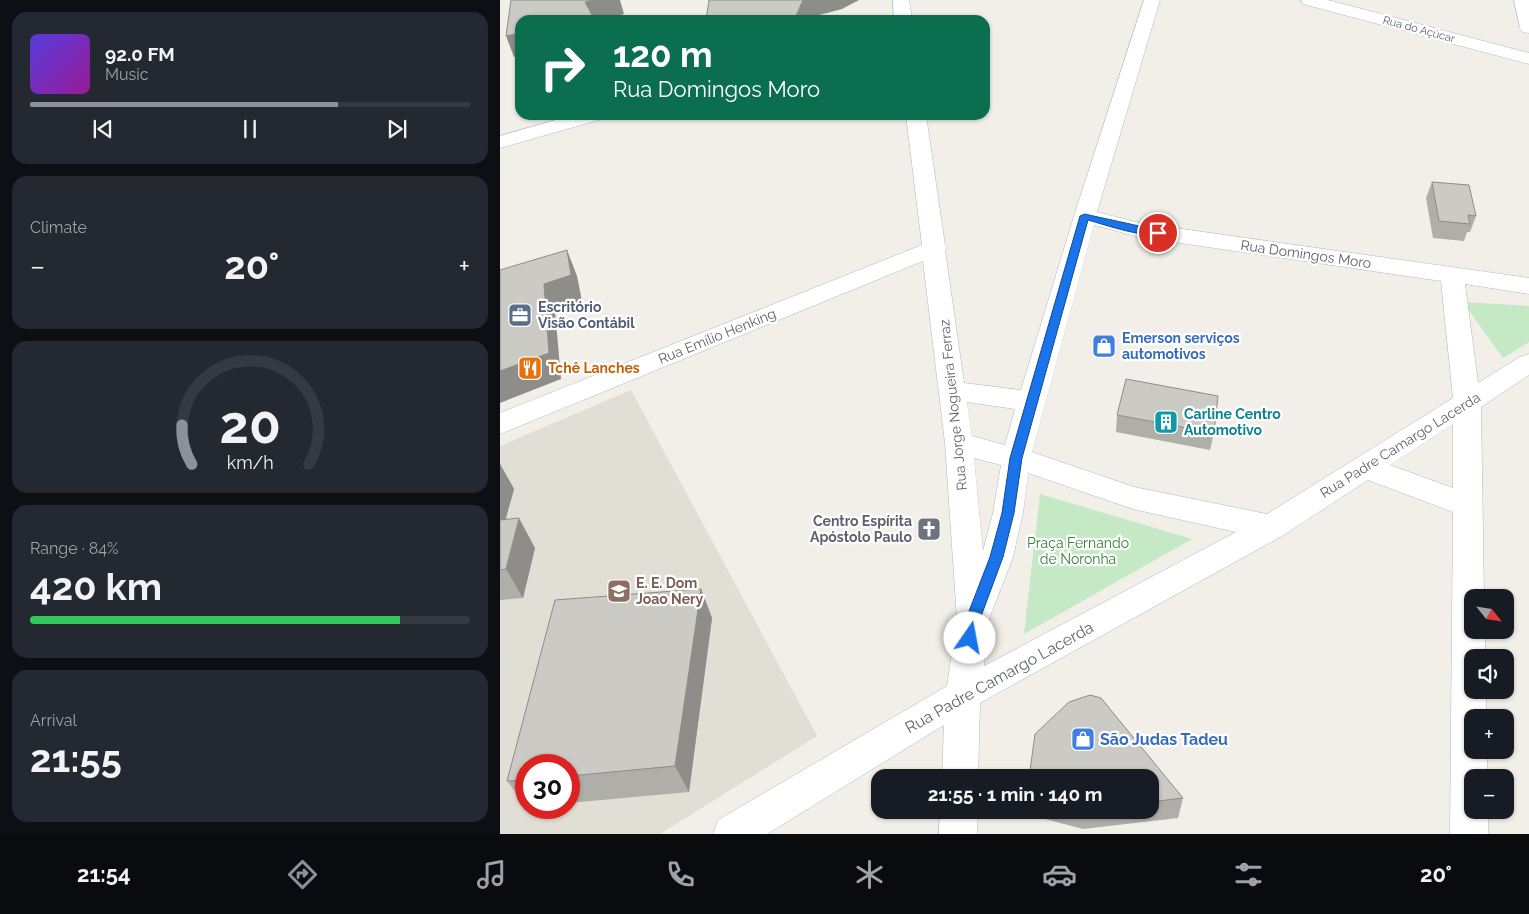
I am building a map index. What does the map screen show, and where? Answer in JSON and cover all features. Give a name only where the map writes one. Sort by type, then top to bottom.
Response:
[{"type":"street","points":[[901,0],[902,15]]},
{"type":"street","points":[[973,619],[997,557],[1008,513],[1016,458],[1031,401],[1085,216],[1152,0]]},
{"type":"street","name":"Rua do Açúcar","points":[[1309,0],[1529,59]]},
{"type":"street","points":[[1522,0],[1529,28]]},
{"type":"street","points":[[500,142],[577,120]]},
{"type":"street","name":"Rua Jorge Nogueira Ferraz","points":[[917,120],[935,248],[959,443],[973,619],[963,695],[960,769]]},
{"type":"street","name":"Rua Domingos Moro","points":[[1085,216],[1139,230],[1529,286]]},
{"type":"street","name":"Rua Emílio Henking","points":[[500,424],[935,248]]},
{"type":"street","points":[[1452,275],[1467,404],[1469,834]]},
{"type":"street","name":"Rua Padre Camargo Lacerda","points":[[732,834],[963,695],[1271,526],[1467,404],[1529,362]]},
{"type":"street","points":[[952,390],[1031,401]]},
{"type":"street","points":[[959,443],[1016,458],[1133,498],[1271,526]]},
{"type":"street","points":[[1365,467],[1468,506]]},
{"type":"street","points":[[958,834],[959,819]]},
{"type":"shaded area","name":"E. E. Dom Joao Nery","points":[[631,390],[817,736],[660,834],[500,834],[500,446]]},
{"type":"green space","points":[[1463,302],[1529,306],[1529,342],[1503,358]]},
{"type":"green space","name":"Praça Fernando de Noronha","points":[[1040,494],[1192,539],[1024,634]]},
{"type":"building","points":[[511,0],[594,0],[585,2],[592,15],[515,15],[515,34],[506,36]]},
{"type":"building","points":[[709,0],[803,0],[796,15],[707,15]]},
{"type":"building","points":[[1432,182],[1469,185],[1476,216],[1468,215],[1470,224],[1439,221]]},
{"type":"building","points":[[567,250],[571,275],[544,284],[549,353],[500,371],[500,270]]},
{"type":"building","points":[[1126,379],[1218,396],[1214,433],[1117,415]]},
{"type":"building","points":[[519,518],[506,569],[500,570],[500,520]]},
{"type":"building","points":[[701,589],[675,766],[580,775],[580,754],[515,754],[515,781],[507,781],[555,600]]},
{"type":"building","points":[[1090,695],[1101,698],[1183,798],[1159,801],[1159,769],[1030,769],[1035,734],[1069,702]]},
{"type":"place","name":"Escritório Visão Contábil","points":[[520,315]]},
{"type":"place","name":"Emerson serviços automotivos","points":[[1104,346]]},
{"type":"place","name":"Tchê Lanches","points":[[530,368]]},
{"type":"place","name":"Carline Centro Automotivo","points":[[1166,422]]},
{"type":"place","name":"Centro Espírita Apóstolo Paulo","points":[[929,529]]},
{"type":"place","name":"E. E. Dom Joao Nery","points":[[619,591]]},
{"type":"place","name":"São Judas Tadeu","points":[[1083,739]]},
{"type":"route","points":[[970,638],[973,619],[983,598],[997,557],[1008,513],[1016,458],[1085,216],[1158,233]]}]
